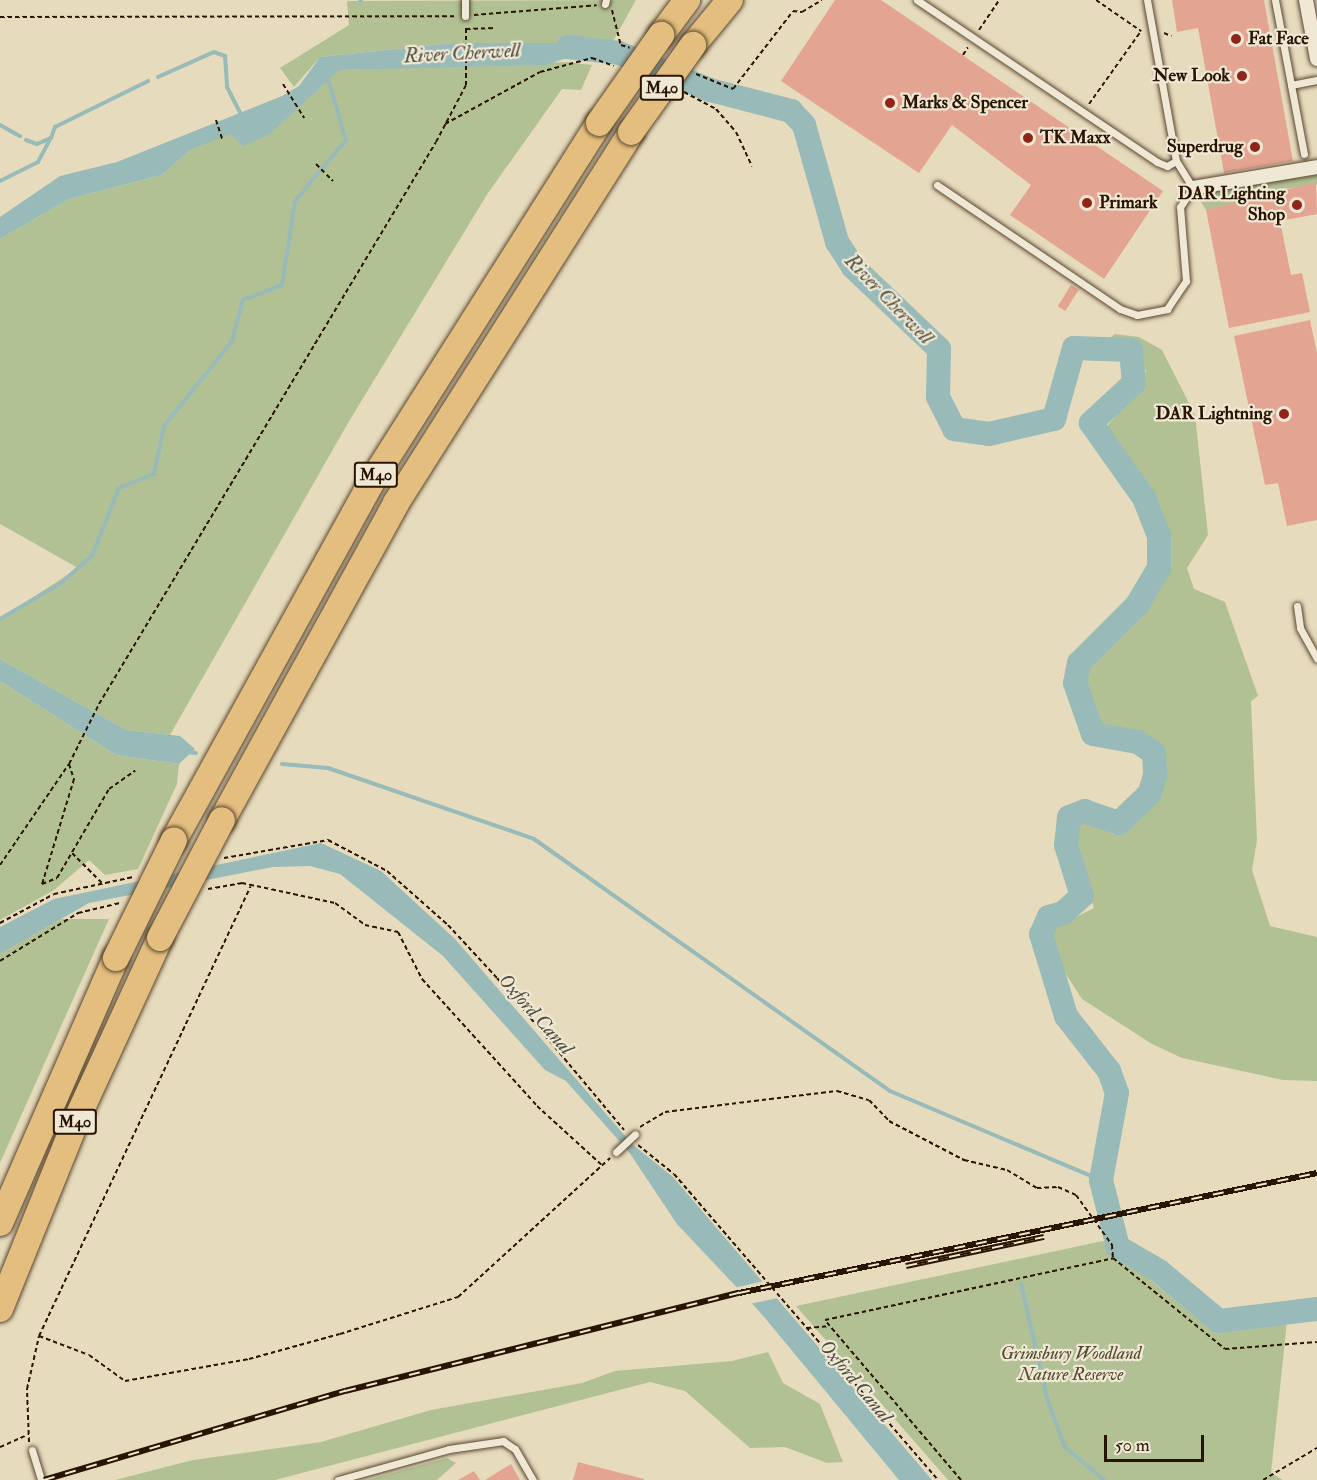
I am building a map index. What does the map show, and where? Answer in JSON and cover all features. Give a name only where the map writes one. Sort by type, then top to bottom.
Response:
[{"type":"highway","name":"M40","points":[[0,1223],[116,958],[174,840],[372,481],[598,123],[687,0]]},
{"type":"highway","name":"M40","points":[[0,1309],[75,1123],[160,938],[396,503],[631,132],[693,45],[729,2]]},
{"type":"street","points":[[1306,0],[1317,59]]},
{"type":"street","points":[[1193,188],[1317,167]]},
{"type":"lane","points":[[465,0],[465,16]]},
{"type":"lane","points":[[917,0],[1157,162],[1167,166],[1176,161]]},
{"type":"lane","points":[[937,185],[1120,309],[1137,315],[1167,309],[1186,281],[1180,207],[1193,188],[1176,161],[1147,0]]},
{"type":"lane","points":[[1275,0],[1304,154]]},
{"type":"lane","points":[[1291,85],[1317,80]]},
{"type":"lane","points":[[1297,606],[1300,628],[1317,659]]},
{"type":"lane","points":[[616,1152],[632,1135]]},
{"type":"lane","points":[[338,1480],[487,1441],[503,1441],[515,1449],[533,1480]]},
{"type":"lane","points":[[32,1450],[41,1480]]},
{"type":"path","points":[[734,89],[794,11],[822,0]]},
{"type":"path","points":[[963,55],[999,0]]},
{"type":"path","points":[[1096,0],[1141,31],[1153,29],[1171,36]]},
{"type":"path","points":[[0,17],[465,16],[606,2],[612,10],[621,45]]},
{"type":"path","points":[[0,865],[69,764],[99,704],[436,142],[469,71],[465,16]]},
{"type":"path","points":[[466,29],[496,28]]},
{"type":"path","points":[[1084,112],[1141,31]]},
{"type":"path","points":[[283,84],[304,118]]},
{"type":"path","points":[[216,120],[223,141]]},
{"type":"path","points":[[316,164],[333,181]]},
{"type":"path","points":[[69,764],[74,779],[42,884],[57,878],[109,789],[135,771]]},
{"type":"path","points":[[217,859],[312,839],[367,858],[448,925],[632,1135],[642,1122],[665,1112],[837,1091],[869,1101],[889,1121],[964,1160],[1007,1170],[1037,1188],[1058,1187],[1076,1196],[1112,1245],[1113,1258],[1225,1349],[1317,1342]]},
{"type":"path","points":[[72,853],[103,884]]},
{"type":"path","points":[[0,923],[54,894],[137,876]]},
{"type":"path","points":[[196,891],[251,886],[334,903],[365,925],[398,932],[423,980],[537,1106],[603,1166]]},
{"type":"path","points":[[32,1450],[27,1435],[27,1389],[39,1336],[251,886]]},
{"type":"path","points":[[0,961],[78,913],[127,902]]},
{"type":"path","points":[[636,1143],[674,1174],[938,1480]]},
{"type":"path","points":[[39,1336],[89,1355],[125,1381],[249,1359],[340,1334],[458,1297],[616,1152]]},
{"type":"path","points":[[961,1480],[825,1320],[1113,1258]]},
{"type":"path","points":[[807,1328],[828,1326]]},
{"type":"path","points":[[0,1447],[27,1435]]},
{"type":"path","points":[[1263,1480],[1317,1448]]},
{"type":"green space","points":[[636,0],[612,43],[453,43],[320,57],[294,87],[280,68],[349,25],[347,1]]},
{"type":"green space","points":[[567,62],[592,65],[581,90],[562,89],[488,193],[348,423],[170,735],[126,730],[0,659],[0,619],[78,568],[0,524],[0,239],[69,199],[162,175],[190,150],[230,133],[243,145],[339,70]]},
{"type":"green space","points":[[1317,171],[1317,185],[1274,190],[1275,196],[1206,210],[1196,194]]},
{"type":"green space","points":[[1115,334],[1139,337],[1162,350],[1195,415],[1208,535],[1187,568],[1194,589],[1225,602],[1258,696],[1251,701],[1257,840],[1252,870],[1270,926],[1317,937],[1317,1081],[1283,1080],[1182,1058],[1152,1044],[1082,999],[1062,968],[1051,930],[1094,908],[1073,832],[1085,817],[1113,834],[1123,829],[1148,803],[1159,777],[1154,749],[1131,736],[1098,729],[1090,717],[1086,680],[1090,661],[1148,608],[1162,568],[1163,526],[1107,426],[1139,390],[1146,371],[1130,345],[1106,341]]},
{"type":"green space","points":[[0,681],[116,755],[179,764],[177,784],[138,869],[105,875],[89,860],[54,890],[0,920]]},
{"type":"green space","points":[[61,919],[109,919],[0,1163],[0,954]]},
{"type":"green space","name":"Grimsbury Woodland Nature Reserve","points":[[1103,1241],[1215,1333],[1287,1321],[1271,1473],[1283,1480],[948,1480],[796,1306]]},
{"type":"green space","points":[[768,1352],[783,1383],[820,1404],[843,1462],[827,1463],[785,1447],[750,1448],[685,1391],[650,1382],[275,1480],[115,1480],[193,1460],[321,1442],[431,1410],[582,1383],[615,1371],[732,1361]]},
{"type":"green space","points":[[447,1458],[456,1463],[437,1480],[367,1480]]},
{"type":"water","points":[[453,43],[612,43],[546,65],[339,70],[270,134],[243,146],[230,134],[190,150],[162,175],[69,199],[0,239],[0,217],[60,176],[117,162],[282,96],[299,86],[320,57]]},
{"type":"water","points":[[0,659],[126,730],[180,736],[195,749],[179,764],[116,755],[0,681]]},
{"type":"water","points":[[321,843],[381,871],[455,939],[632,1144],[673,1177],[932,1480],[899,1480],[759,1311],[677,1224],[629,1152],[566,1081],[545,1070],[443,956],[340,874],[310,866],[273,867],[89,903],[0,954],[0,927],[54,899]]},
{"type":"pier","points":[[764,1281],[778,1298],[749,1304],[734,1288]]},
{"type":"building","points":[[835,0],[881,0],[1163,191],[1104,279],[1010,215],[1031,185],[952,125],[919,173],[781,81]]},
{"type":"building","points":[[1172,0],[1264,0],[1293,161],[1224,173],[1198,28],[1177,32]]},
{"type":"building","points":[[1316,182],[1317,214],[1280,221],[1291,275],[1302,273],[1310,312],[1229,328],[1206,210]]},
{"type":"building","points":[[1071,285],[1079,290],[1065,311],[1058,306]]},
{"type":"building","name":"DAR Lightning","points":[[1310,320],[1317,353],[1317,520],[1287,526],[1278,483],[1265,485],[1234,336]]},
{"type":"building","points":[[578,1462],[644,1479],[644,1480],[573,1480]]},
{"type":"building","points":[[511,1464],[520,1480],[485,1480]]},
{"type":"building","points":[[474,1471],[480,1480],[458,1480]]},
{"type":"waterway","name":"River Cherwell","points":[[568,47],[619,53],[710,90],[791,111],[804,125],[837,242],[853,267],[939,349],[938,397],[954,429],[989,434],[1054,419],[1074,348],[1131,350],[1134,383],[1091,423],[1144,498],[1159,536],[1159,568],[1137,605],[1079,663],[1075,683],[1093,734],[1138,742],[1154,753],[1155,775],[1150,793],[1119,823],[1085,811],[1069,817],[1066,845],[1082,896],[1063,913],[1049,917],[1041,934],[1066,1016],[1109,1071],[1117,1093],[1101,1180],[1118,1247],[1159,1271],[1219,1321],[1317,1309]]},
{"type":"waterway","points":[[158,77],[214,52],[225,56],[227,87],[242,116]]},
{"type":"waterway","points":[[0,619],[61,583],[92,556],[119,488],[154,474],[164,426],[232,341],[243,300],[282,285],[295,201],[346,140],[327,76]]},
{"type":"waterway","points":[[26,140],[37,144],[51,138],[55,127],[148,81]]},
{"type":"waterway","points":[[0,125],[20,136]]},
{"type":"waterway","points":[[0,181],[38,162],[51,138]]},
{"type":"waterway","points":[[187,752],[196,753]]},
{"type":"waterway","points":[[282,764],[328,768],[534,839],[890,1091],[1101,1180]]},
{"type":"waterway","points":[[1021,1284],[1048,1402],[1065,1447],[1104,1480]]},
{"type":"railway","points":[[44,1480],[345,1391],[739,1293],[1317,1173]]},
{"type":"railway","points":[[906,1266],[1044,1237]]},
{"type":"place","name":"Fat Face","points":[[1236,39]]},
{"type":"place","name":"New Look","points":[[1242,76]]},
{"type":"place","name":"Marks & Spencer","points":[[890,103]]},
{"type":"place","name":"TK Maxx","points":[[1028,138]]},
{"type":"place","name":"Superdrug","points":[[1255,147]]},
{"type":"place","name":"Primark","points":[[1087,203]]},
{"type":"place","name":"DAR Lighting Shop","points":[[1297,205]]},
{"type":"place","name":"DAR Lightning","points":[[1284,414]]},
{"type":"water label","name":"Oxford Canal","points":[[536,1014]]},
{"type":"water label","name":"Oxford Canal","points":[[856,1381]]}]
